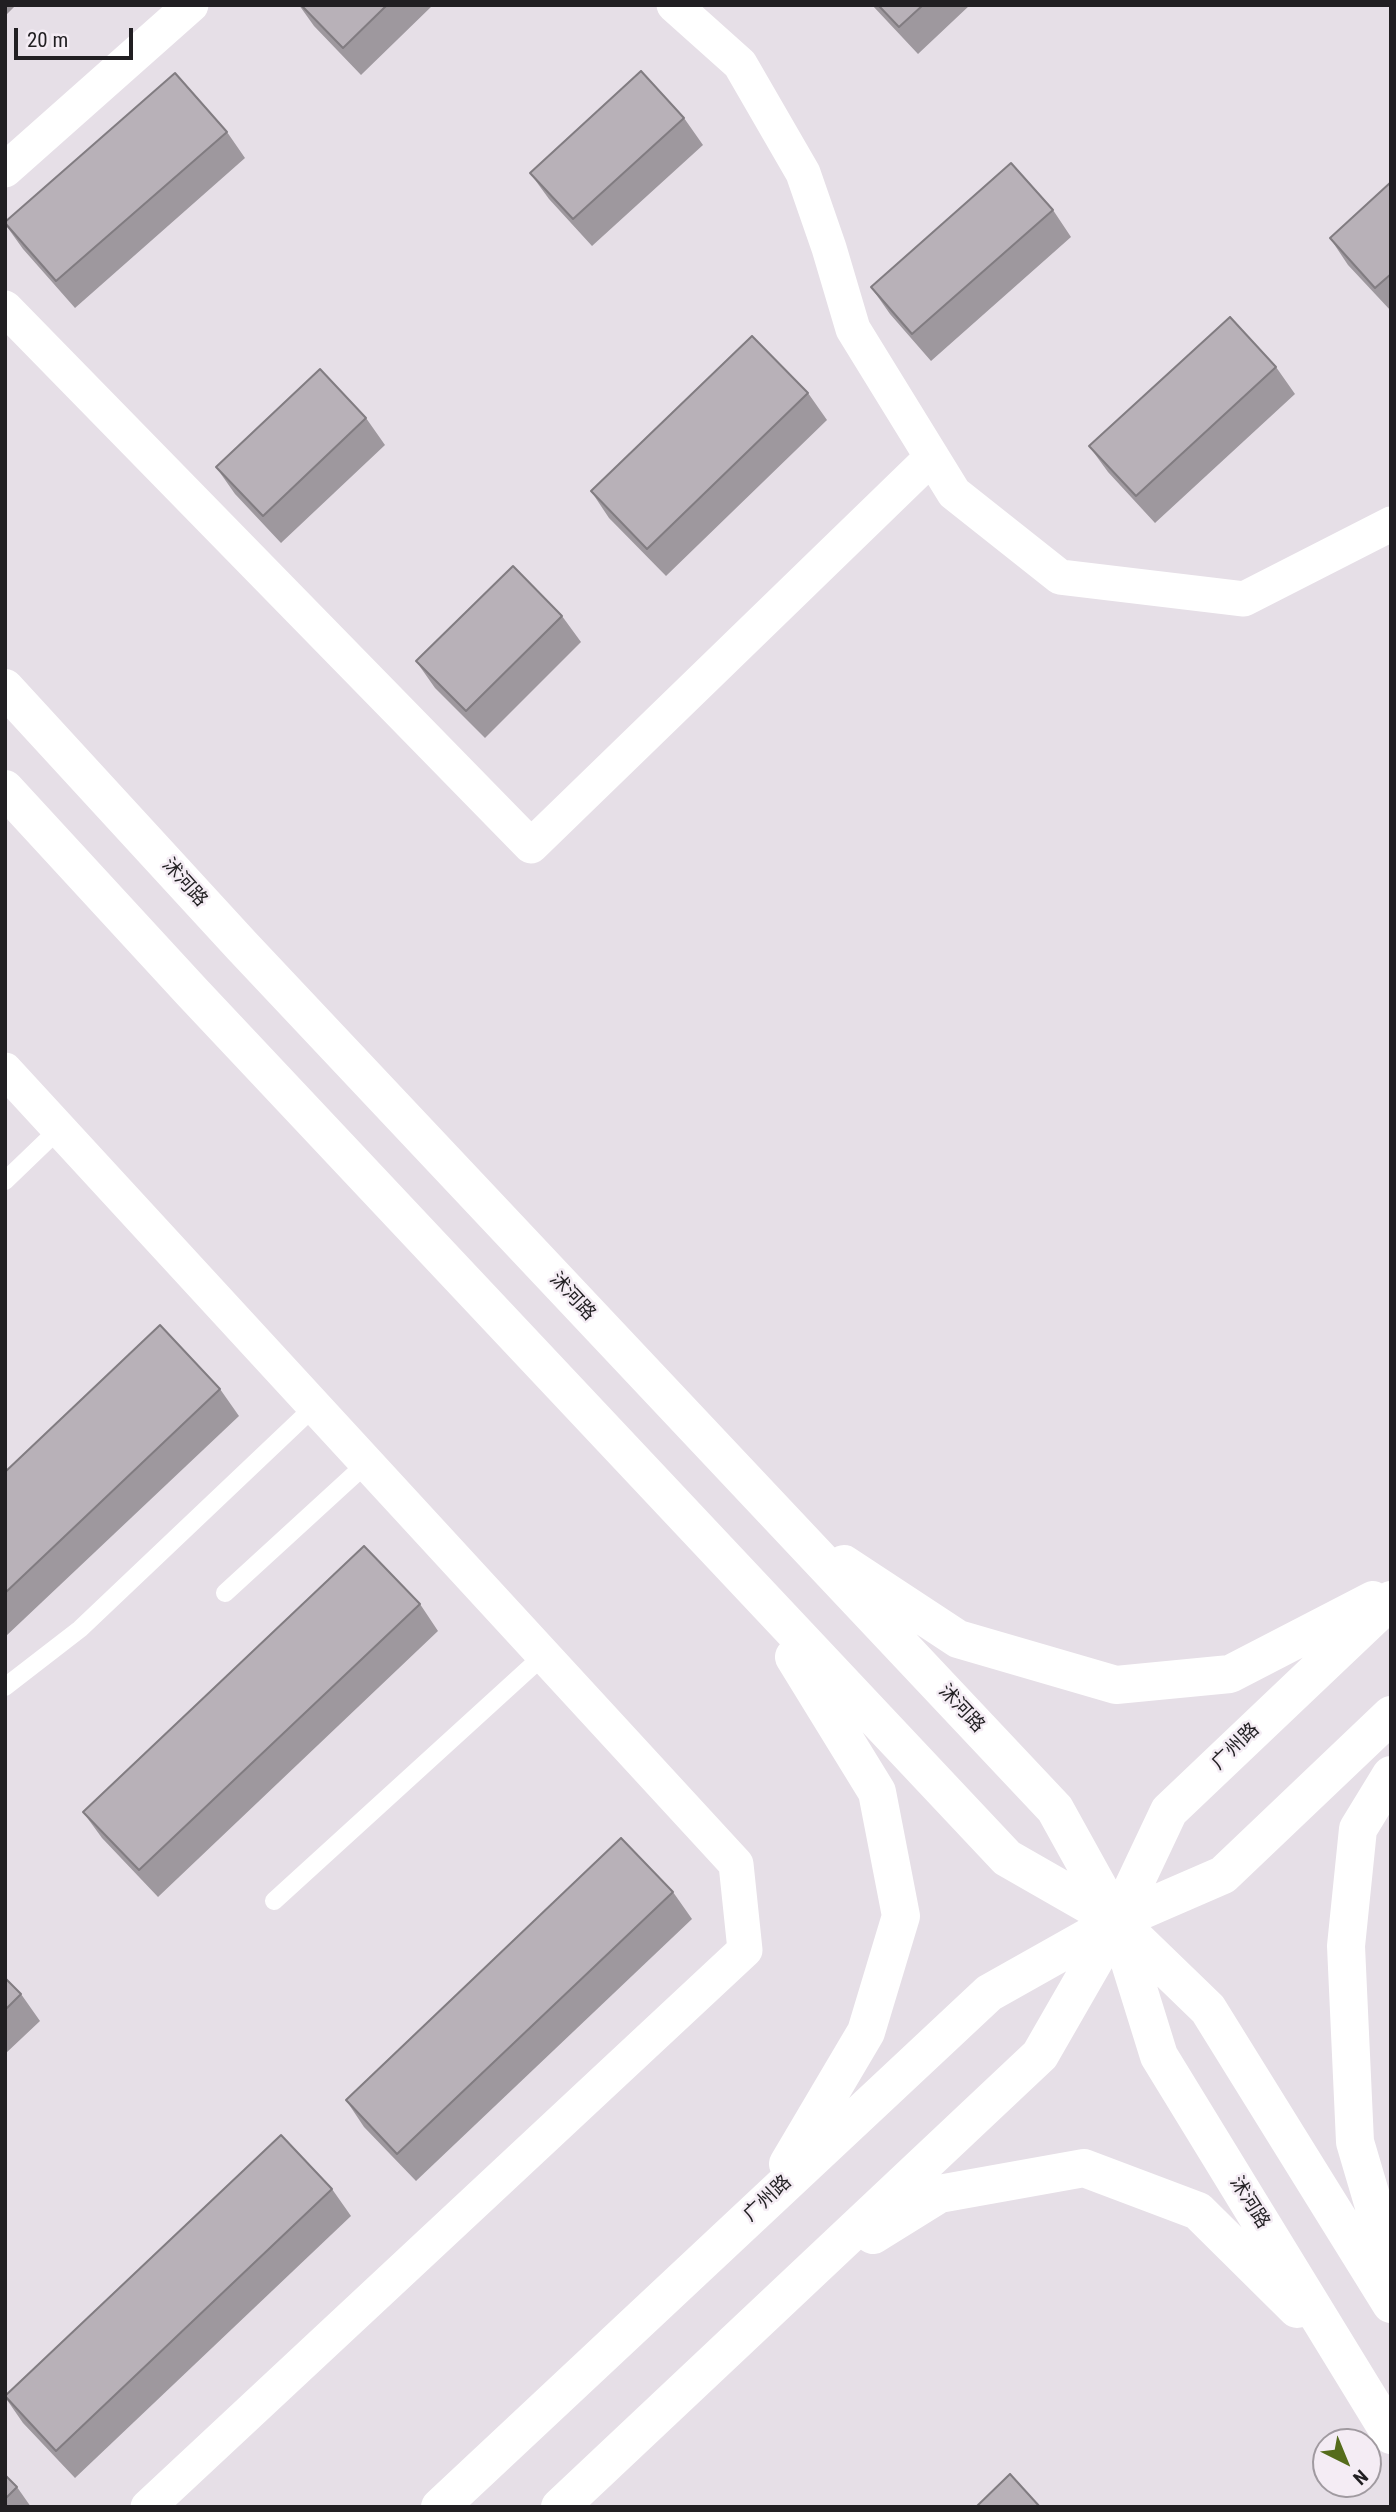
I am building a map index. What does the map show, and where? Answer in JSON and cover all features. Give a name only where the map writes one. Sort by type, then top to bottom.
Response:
[{"type":"main road","name":"沭河路","points":[[5,688],[242,946],[1055,1809],[1117,1921],[1159,2056],[1391,2435]]},
{"type":"main road","name":"沭河路","points":[[5,789],[201,1003],[1007,1858],[1117,1921],[1208,2009],[1391,2304]]},
{"type":"main road","points":[[791,1529],[958,1639],[1116,1685],[1230,1674],[1391,1591]]},
{"type":"main road","points":[[753,1589],[877,1793],[901,1916],[866,2032],[766,2200]]},
{"type":"main road","name":"广州路","points":[[560,2507],[1040,2055],[1117,1921],[1169,1811],[1391,1600]]},
{"type":"main road","name":"广州路","points":[[440,2507],[989,1993],[1117,1921],[1223,1875],[1391,1716]]},
{"type":"main road","points":[[1391,1775],[1358,1829],[1346,1946],[1355,2142],[1391,2264]]},
{"type":"main road","points":[[800,2280],[939,2194],[1084,2168],[1198,2211],[1340,2351]]},
{"type":"street","points":[[5,170],[191,5]]},
{"type":"street","points":[[674,5],[740,64],[803,173],[853,330],[954,493],[1060,577],[1244,599],[1391,524]]},
{"type":"street","points":[[5,308],[531,846],[932,457]]},
{"type":"street","points":[[5,1070],[736,1864],[745,1950],[148,2507]]},
{"type":"lane","points":[[5,1181],[59,1129]]},
{"type":"lane","points":[[5,1687],[80,1629],[315,1406]]},
{"type":"lane","points":[[225,1593],[367,1463]]},
{"type":"lane","points":[[274,1901],[544,1655]]},
{"type":"building","points":[[301,5],[387,5],[343,48]]},
{"type":"building","points":[[878,5],[923,5],[899,27]]},
{"type":"building","points":[[641,71],[684,118],[573,219],[530,173]]},
{"type":"building","points":[[175,73],[227,132],[56,281],[5,222]]},
{"type":"building","points":[[1011,163],[1053,210],[912,334],[871,287]]},
{"type":"building","points":[[1391,182],[1391,274],[1375,288],[1330,238]]},
{"type":"building","points":[[1230,317],[1276,367],[1136,496],[1089,446]]},
{"type":"building","points":[[752,336],[808,393],[647,549],[591,491]]},
{"type":"building","points":[[320,369],[366,418],[263,516],[216,467]]},
{"type":"building","points":[[513,566],[562,616],[466,711],[416,661]]},
{"type":"building","points":[[160,1325],[220,1389],[5,1593],[5,1472]]},
{"type":"building","points":[[364,1546],[420,1604],[139,1870],[83,1812]]},
{"type":"building","points":[[621,1838],[673,1892],[397,2154],[346,2100]]},
{"type":"building","points":[[5,1978],[21,1994],[5,2010]]},
{"type":"building","points":[[281,2135],[332,2189],[56,2451],[5,2396]]},
{"type":"building","points":[[1010,2474],[1040,2507],[976,2507]]},
{"type":"building","points":[[5,2475],[17,2487],[5,2499]]}]
